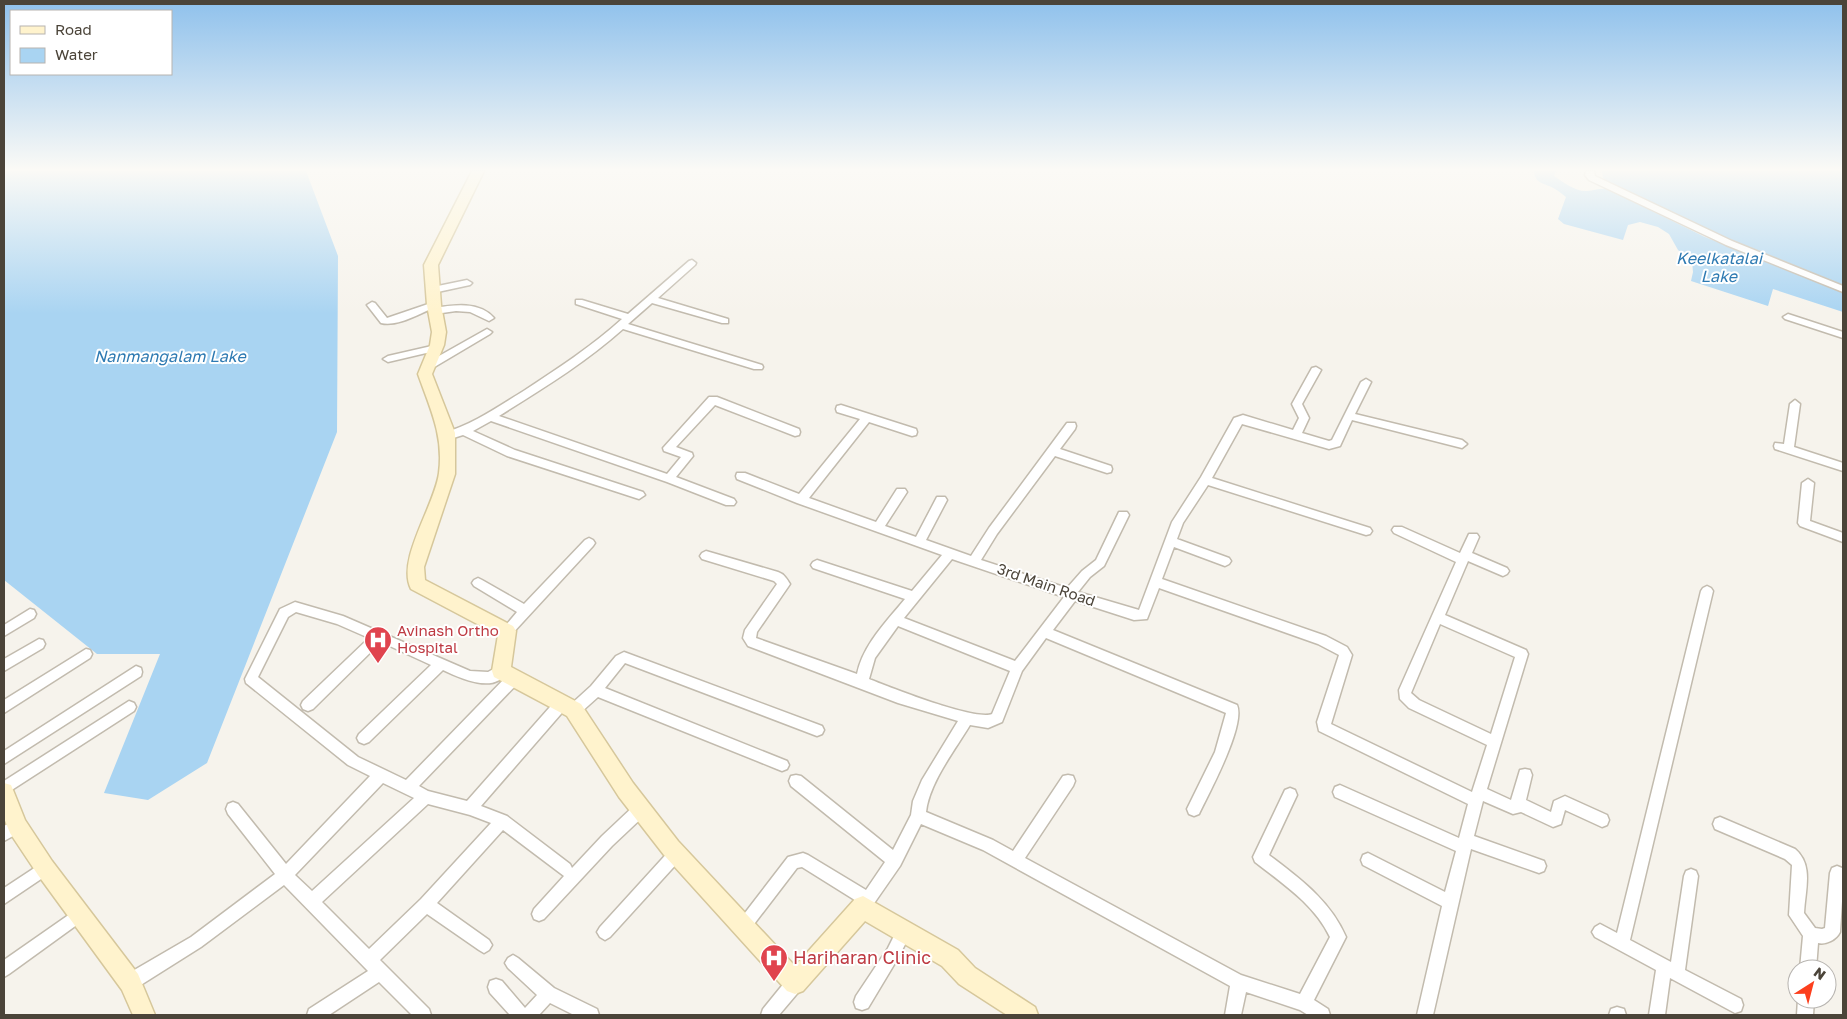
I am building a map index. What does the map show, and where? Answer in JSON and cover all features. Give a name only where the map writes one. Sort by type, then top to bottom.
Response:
[{"type":"street","points":[[453,219],[431,265],[439,332],[436,348],[425,374],[456,434],[447,474],[415,568],[418,584],[507,631]]},
{"type":"street","points":[[1675,219],[1843,289]]},
{"type":"street","points":[[456,434],[490,417],[595,348],[692,263]]},
{"type":"street","points":[[372,305],[384,321],[390,320],[434,302],[467,284]]},
{"type":"street","points":[[650,299],[725,322]]},
{"type":"street","points":[[434,302],[482,312],[489,318]]},
{"type":"street","points":[[579,302],[629,318]]},
{"type":"street","points":[[1788,317],[1843,335]]},
{"type":"street","points":[[620,325],[758,367]]},
{"type":"street","points":[[427,367],[487,332]]},
{"type":"street","points":[[388,359],[436,348]]},
{"type":"street","points":[[1316,370],[1297,404],[1304,418],[1296,435],[1333,445],[1350,416],[1366,382]]},
{"type":"street","points":[[670,477],[688,456],[668,448],[713,400],[795,432]]},
{"type":"street","points":[[1794,404],[1783,447],[1843,467]]},
{"type":"street","points":[[841,409],[912,432]]},
{"type":"street","points":[[1350,416],[1462,444]]},
{"type":"street","points":[[490,417],[559,442],[670,477],[730,502]]},
{"type":"street","points":[[801,500],[867,418]]},
{"type":"street","name":"3rd Main Road","points":[[741,476],[801,500],[950,554],[1134,615],[1143,615],[1178,522],[1205,480],[1238,421],[1243,419],[1296,435]]},
{"type":"street","points":[[974,561],[993,531],[1071,426]]},
{"type":"street","points":[[456,434],[638,494]]},
{"type":"street","points":[[1052,451],[1107,469]]},
{"type":"street","points":[[1205,480],[1366,531]]},
{"type":"street","points":[[1808,483],[1804,523],[1843,538]]},
{"type":"street","points":[[878,528],[901,492]]},
{"type":"street","points":[[919,542],[940,500]]},
{"type":"street","points":[[706,556],[778,577],[784,584],[783,588],[751,630],[748,638],[752,642],[898,697],[967,718],[988,722],[997,718],[1018,668],[1086,574],[1100,564],[1123,515]]},
{"type":"street","points":[[1398,530],[1503,571]]},
{"type":"street","points":[[1473,538],[1405,690],[1405,695],[1414,704],[1495,742]]},
{"type":"street","points":[[1170,540],[1225,561]]},
{"type":"street","points":[[408,788],[507,674],[507,631],[588,543]]},
{"type":"street","points":[[862,682],[862,670],[868,656],[882,634],[896,620],[950,554]]},
{"type":"street","points":[[817,565],[914,597]]},
{"type":"street","points":[[1156,582],[1322,640],[1343,651],[1346,655],[1324,722],[1324,727],[1334,733],[1478,797],[1513,808],[1517,807],[1525,775]]},
{"type":"street","points":[[478,583],[525,610]]},
{"type":"street","points":[[1622,943],[1707,591]]},
{"type":"street","points":[[565,870],[502,821],[470,808],[426,797],[353,762],[251,679],[284,613],[295,607],[339,620],[469,676],[481,679],[507,674],[568,706],[641,809],[676,854],[795,983]]},
{"type":"street","points":[[4,631],[30,614]]},
{"type":"street","points":[[1425,1015],[1465,843],[1522,654],[1437,617]]},
{"type":"street","points":[[896,620],[1018,668]]},
{"type":"street","points":[[1044,632],[1232,709],[1234,714],[1221,753],[1194,808]]},
{"type":"street","points":[[308,705],[379,636]]},
{"type":"street","points":[[4,666],[39,644]]},
{"type":"street","points":[[4,707],[86,654]]},
{"type":"street","points":[[470,808],[568,706],[596,690],[620,660],[628,658],[817,730]]},
{"type":"street","points":[[364,738],[441,664]]},
{"type":"street","points":[[4,758],[136,672]]},
{"type":"street","points":[[596,690],[782,765]]},
{"type":"street","points":[[129,707],[4,791],[10,830],[45,868],[130,982],[141,1014]]},
{"type":"street","points":[[770,1015],[795,983],[866,903],[895,861],[918,816],[920,801],[928,785],[967,718]]},
{"type":"street","points":[[130,982],[196,942],[286,875],[381,775]]},
{"type":"street","points":[[796,781],[895,861]]},
{"type":"street","points":[[1015,860],[1068,781]]},
{"type":"street","points":[[1340,792],[1465,843],[1539,866]]},
{"type":"street","points":[[1290,795],[1260,857],[1309,897],[1332,923],[1338,937],[1304,1004]]},
{"type":"street","points":[[311,902],[426,797]]},
{"type":"street","points":[[1517,803],[1553,820],[1556,819],[1559,806],[1565,803],[1602,820]]},
{"type":"street","points":[[540,914],[607,841],[641,809]]},
{"type":"street","points":[[233,810],[286,875],[311,902],[423,1015]]},
{"type":"street","points":[[918,816],[988,845],[1238,982],[1304,1004],[1322,1015]]},
{"type":"street","points":[[315,1015],[375,966],[426,904],[502,821]]},
{"type":"street","points":[[1720,824],[1790,854],[1797,860],[1800,866],[1796,915],[1811,934],[1823,937],[1832,932],[1837,873]]},
{"type":"street","points":[[605,932],[676,854]]},
{"type":"street","points":[[743,926],[793,862],[800,859],[804,860],[904,931],[950,958],[967,976],[1027,1015]]},
{"type":"street","points":[[1368,860],[1450,902]]},
{"type":"street","points":[[4,897],[45,868]]},
{"type":"street","points":[[1657,1015],[1670,969],[1691,876]]},
{"type":"street","points":[[426,904],[484,945]]},
{"type":"street","points":[[4,970],[80,914]]},
{"type":"street","points":[[862,1002],[893,953],[904,931]]},
{"type":"street","points":[[1600,932],[1735,1005]]},
{"type":"street","points":[[1809,959],[1811,934]]},
{"type":"street","points":[[513,963],[548,994],[591,1015]]},
{"type":"street","points":[[1233,1015],[1238,982]]},
{"type":"street","points":[[496,987],[520,1015]]},
{"type":"street","points":[[529,1015],[548,994]]},
{"type":"water","name":"Nanmangalam Lake","points":[[4,219],[324,219],[338,256],[337,432],[207,763],[148,800],[104,793],[160,654],[97,654],[4,580]]},
{"type":"water","name":"Keelkatalai Lake","points":[[1558,219],[1667,219],[1705,237],[1843,291],[1843,312],[1773,289],[1768,306],[1691,281],[1693,272],[1692,261],[1678,250],[1669,234],[1658,227],[1640,222],[1628,225],[1623,240],[1564,224]]},
{"type":"water","points":[[1684,219],[1843,219],[1843,285],[1710,231]]},
{"type":"place","name":"Avinash Ortho Hospital","points":[[378,664]]},
{"type":"place","name":"Hariharan Clinic","points":[[774,982]]}]
